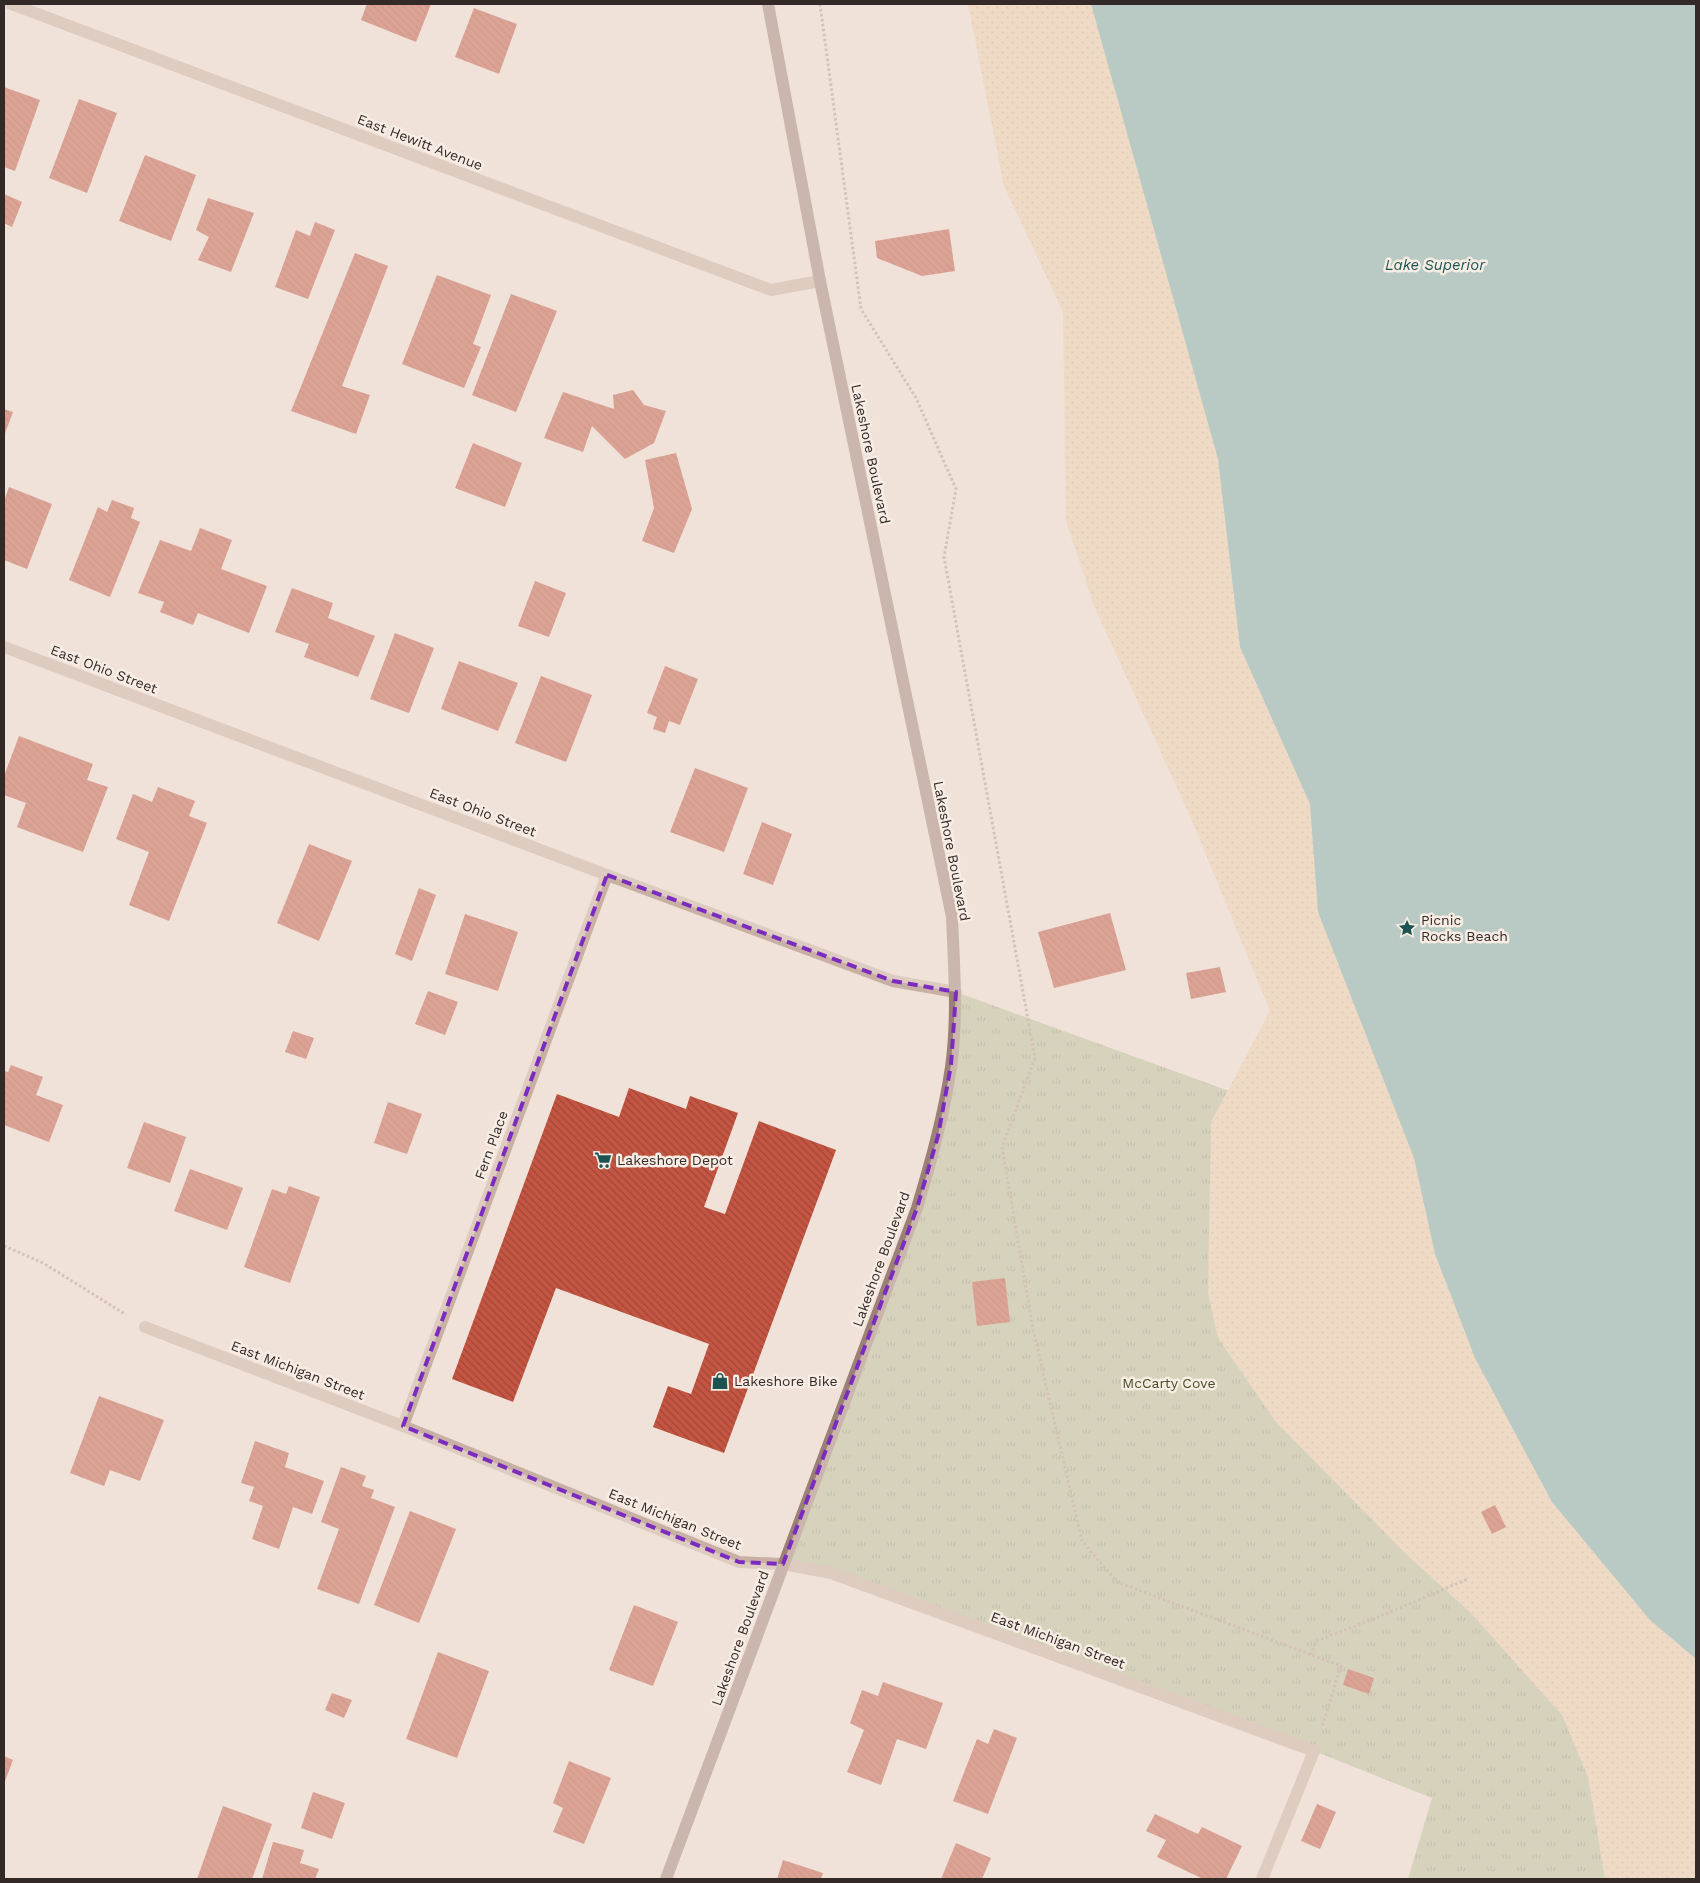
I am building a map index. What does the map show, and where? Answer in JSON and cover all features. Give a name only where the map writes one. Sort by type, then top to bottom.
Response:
[{"type":"street","name":"East Hewitt Avenue","points":[[11,4],[770,290],[820,281]]},
{"type":"street","name":"Lakeshore Boulevard","points":[[666,1879],[917,1208],[938,1136],[951,1065],[956,992],[952,917],[820,281],[768,4]]},
{"type":"street","name":"East Ohio Street","points":[[4,647],[607,875],[894,980],[956,992]]},
{"type":"street","name":"Fern Place","points":[[404,1426],[607,875]]},
{"type":"street","name":"East Michigan Street","points":[[145,1327],[404,1426],[738,1562],[783,1564],[831,1573],[1314,1752]]},
{"type":"street","points":[[1262,1879],[1314,1752]]},
{"type":"path","points":[[820,4],[861,309],[916,398],[956,489],[944,557],[1034,1058],[1002,1147],[1033,1328],[1082,1541],[1117,1582],[1341,1666],[1314,1752]]},
{"type":"path","points":[[4,1246],[43,1263],[145,1327]]},
{"type":"path","points":[[1311,1655],[1316,1641],[1376,1618],[1468,1578]]},
{"type":"highlighted area","points":[[607,875],[893,981],[956,992],[951,1065],[938,1136],[917,1208],[783,1564],[739,1562],[403,1426]]},
{"type":"green space","name":"McCarty Cove","points":[[956,992],[1414,1158],[1696,1870],[1695,1879],[1408,1879],[1432,1798],[1314,1751],[946,1614],[783,1564],[938,1136]]},
{"type":"sand","name":"Picnic Rocks Beach","points":[[968,4],[1265,4],[1696,1265],[1696,1879],[1605,1879],[1588,1777],[1562,1715],[1471,1613],[1407,1555],[1276,1422],[1218,1338],[1208,1293],[1211,1122],[1270,1011],[1190,816],[1094,606],[1066,521],[1063,312],[1004,186]]},
{"type":"water","name":"Lake Superior","points":[[1091,4],[1696,4],[1696,1659],[1650,1620],[1552,1502],[1475,1358],[1435,1254],[1414,1158],[1318,912],[1310,804],[1240,647],[1218,459]]},
{"type":"building","points":[[367,4],[431,4],[416,42],[361,20]]},
{"type":"building","points":[[474,8],[517,24],[499,74],[455,57]]},
{"type":"building","points":[[4,87],[40,100],[15,171],[4,167]]},
{"type":"building","points":[[79,99],[117,113],[87,193],[49,178]]},
{"type":"building","points":[[145,155],[196,175],[171,241],[119,221]]},
{"type":"building","points":[[4,194],[22,202],[12,227],[4,223]]},
{"type":"building","points":[[208,198],[254,213],[231,272],[198,260],[209,237],[196,230]]},
{"type":"building","points":[[315,222],[335,230],[308,299],[275,287],[296,230],[310,236]]},
{"type":"building","points":[[949,229],[955,271],[922,276],[877,258],[875,241]]},
{"type":"building","points":[[355,253],[388,266],[342,386],[370,395],[356,434],[291,411]]},
{"type":"building","points":[[437,275],[491,295],[473,344],[481,347],[464,388],[402,364]]},
{"type":"building","points":[[511,294],[557,311],[516,412],[472,395]]},
{"type":"building","points":[[633,390],[644,405],[666,411],[654,443],[625,459],[592,426],[583,452],[544,438],[563,392],[614,409],[613,395]]},
{"type":"building","points":[[4,409],[13,412],[4,436]]},
{"type":"building","points":[[473,443],[522,463],[505,507],[455,488]]},
{"type":"building","points":[[676,453],[692,509],[674,553],[642,541],[654,508],[645,460]]},
{"type":"building","points":[[9,487],[52,504],[27,569],[4,560],[4,501]]},
{"type":"building","points":[[112,500],[134,508],[131,518],[140,522],[110,597],[69,580],[98,507],[107,512]]},
{"type":"building","points":[[200,528],[232,540],[221,569],[267,586],[249,633],[198,613],[193,625],[160,612],[164,602],[138,593],[160,540],[191,551]]},
{"type":"building","points":[[535,581],[566,593],[549,637],[518,626]]},
{"type":"building","points":[[292,588],[333,603],[328,618],[375,636],[358,677],[304,657],[309,644],[275,632]]},
{"type":"building","points":[[395,633],[434,648],[409,713],[370,699]]},
{"type":"building","points":[[459,661],[518,683],[498,731],[441,709]]},
{"type":"building","points":[[665,666],[698,679],[680,725],[669,721],[665,733],[653,729],[657,717],[647,713]]},
{"type":"building","points":[[541,676],[592,695],[566,762],[515,743]]},
{"type":"building","points":[[19,736],[93,764],[87,780],[108,787],[83,852],[17,827],[26,803],[4,795],[4,776]]},
{"type":"building","points":[[695,768],[748,788],[724,852],[670,832]]},
{"type":"building","points":[[158,787],[195,801],[189,816],[207,823],[169,921],[129,905],[149,852],[116,839],[133,794],[152,802]]},
{"type":"building","points":[[762,822],[792,834],[773,885],[743,874]]},
{"type":"building","points":[[309,844],[352,861],[319,941],[277,923]]},
{"type":"building","points":[[419,888],[436,895],[412,961],[395,954]]},
{"type":"building","points":[[1110,913],[1126,970],[1054,988],[1038,932]]},
{"type":"building","points":[[465,914],[518,932],[498,991],[445,974]]},
{"type":"building","points":[[1220,967],[1226,992],[1191,999],[1186,973]]},
{"type":"building","points":[[428,991],[458,1002],[445,1035],[415,1024]]},
{"type":"building","points":[[293,1031],[314,1038],[306,1059],[285,1052]]},
{"type":"building","points":[[11,1065],[43,1077],[36,1095],[63,1105],[49,1142],[4,1125],[4,1071],[8,1072]]},
{"type":"building","points":[[629,1088],[686,1109],[690,1096],[738,1113],[704,1207],[725,1214],[759,1121],[836,1150],[724,1453],[653,1427],[668,1386],[691,1394],[709,1344],[556,1288],[513,1402],[452,1379],[557,1094],[619,1117]]},
{"type":"building","points":[[388,1102],[422,1114],[407,1154],[374,1143]]},
{"type":"building","points":[[144,1122],[186,1137],[170,1183],[127,1168]]},
{"type":"building","points":[[190,1169],[243,1188],[227,1230],[174,1211]]},
{"type":"building","points":[[289,1186],[320,1197],[290,1283],[244,1267],[272,1189],[286,1194]]},
{"type":"building","points":[[1005,1278],[1010,1322],[977,1326],[972,1282]]},
{"type":"building","points":[[99,1396],[164,1420],[140,1481],[110,1470],[104,1486],[70,1473]]},
{"type":"building","points":[[255,1441],[289,1453],[285,1467],[324,1481],[312,1514],[293,1507],[279,1549],[252,1539],[263,1506],[249,1501],[254,1487],[241,1483]]},
{"type":"building","points":[[341,1467],[366,1476],[362,1486],[374,1490],[371,1498],[395,1507],[359,1604],[317,1589],[339,1529],[321,1522]]},
{"type":"building","points":[[1495,1505],[1506,1527],[1492,1534],[1481,1512]]},
{"type":"building","points":[[410,1511],[456,1529],[419,1623],[374,1605]]},
{"type":"building","points":[[634,1605],[678,1622],[653,1686],[609,1670]]},
{"type":"building","points":[[438,1652],[489,1671],[457,1758],[406,1739]]},
{"type":"building","points":[[1348,1669],[1374,1678],[1369,1694],[1343,1685]]},
{"type":"building","points":[[883,1682],[943,1703],[926,1749],[897,1739],[881,1785],[847,1772],[864,1730],[850,1723],[862,1690],[878,1696]]},
{"type":"building","points":[[332,1693],[352,1700],[344,1718],[325,1710]]},
{"type":"building","points":[[994,1729],[1017,1738],[988,1814],[953,1801],[977,1739],[988,1744]]},
{"type":"building","points":[[4,1756],[13,1760],[4,1784]]},
{"type":"building","points":[[569,1761],[611,1778],[584,1844],[553,1832],[563,1808],[553,1803]]},
{"type":"building","points":[[313,1792],[345,1803],[332,1839],[301,1828]]},
{"type":"building","points":[[1317,1804],[1336,1812],[1320,1849],[1301,1841]]},
{"type":"building","points":[[223,1806],[272,1824],[252,1879],[197,1879]]},
{"type":"building","points":[[1155,1814],[1198,1834],[1202,1827],[1242,1846],[1226,1879],[1203,1879],[1157,1857],[1166,1840],[1146,1831]]},
{"type":"building","points":[[273,1842],[304,1850],[300,1863],[319,1869],[315,1879],[262,1879]]},
{"type":"building","points":[[956,1843],[991,1858],[982,1879],[941,1879]]},
{"type":"building","points":[[783,1860],[823,1873],[821,1879],[777,1879]]},
{"type":"place","name":"Picnic Rocks Beach","points":[[1407,928]]},
{"type":"place","name":"Lakeshore Depot","points":[[603,1160]]},
{"type":"place","name":"Lakeshore Bike","points":[[720,1381]]}]
